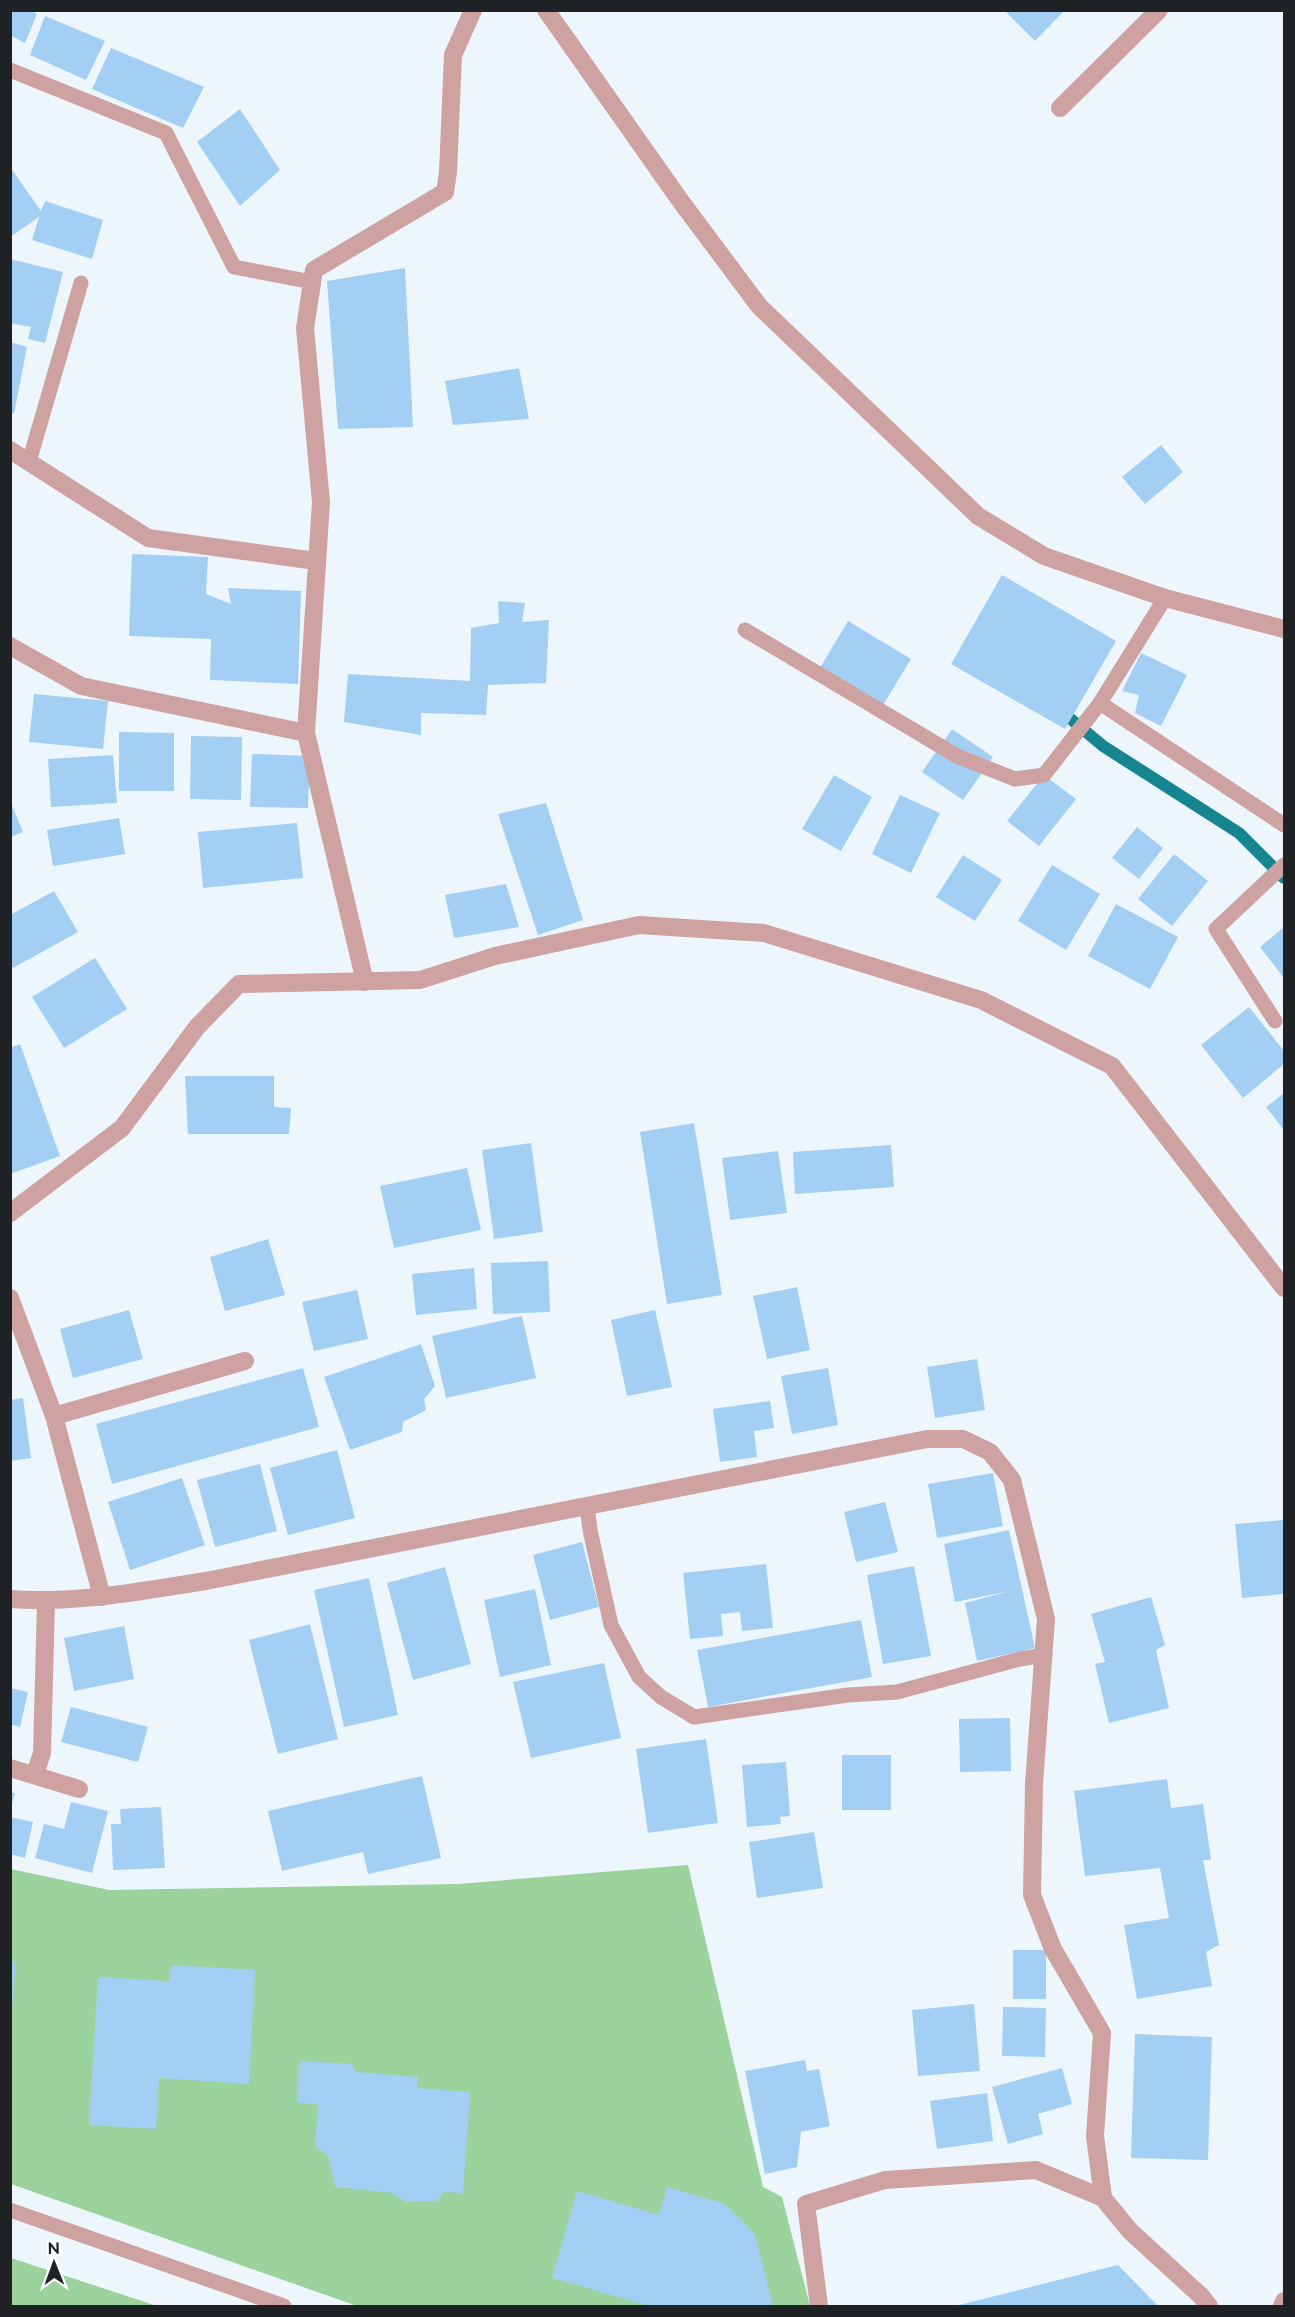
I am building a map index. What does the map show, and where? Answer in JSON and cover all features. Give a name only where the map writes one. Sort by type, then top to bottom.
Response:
[{"type":"street","points":[[365,982],[306,733],[321,502],[305,328],[314,270],[445,192],[448,172],[453,55],[473,10]]},
{"type":"street","points":[[546,10],[682,203],[759,306],[978,516],[1044,556],[1165,598],[1284,629]]},
{"type":"street","points":[[1060,108],[1159,10]]},
{"type":"street","points":[[10,450],[148,538],[316,561]]},
{"type":"street","points":[[10,646],[81,686],[306,733]]},
{"type":"street","points":[[10,1213],[122,1128],[197,1027],[239,984],[420,980],[495,956],[639,925],[764,933],[981,1000],[1112,1066],[1284,1288]]},
{"type":"street","points":[[10,1298],[54,1416],[102,1597]]},
{"type":"street","points":[[54,1416],[245,1361]]},
{"type":"street","points":[[10,1599],[45,1602],[102,1597],[206,1581],[927,1439],[963,1439],[990,1452],[1012,1480],[1046,1619],[1034,1784],[1032,1895],[1053,1949],[1102,2033],[1095,2136],[1104,2199]]},
{"type":"street","points":[[35,1774],[42,1754],[45,1602]]},
{"type":"street","points":[[10,1768],[79,1789]]},
{"type":"street","points":[[819,2307],[806,2204],[885,2180],[1036,2170],[1104,2199],[1130,2231],[1201,2296],[1209,2307]]},
{"type":"street","points":[[1282,2307],[1284,2301]]},
{"type":"lane","points":[[10,70],[166,133],[234,267],[312,282]]},
{"type":"lane","points":[[29,462],[81,283]]},
{"type":"lane","points":[[745,630],[957,756],[1015,779],[1044,775],[1099,704],[1165,598]]},
{"type":"lane","points":[[1099,704],[1284,825]]},
{"type":"lane","points":[[1275,1021],[1216,929],[1284,865]]},
{"type":"lane","points":[[587,1506],[590,1530],[611,1625],[639,1677],[661,1697],[694,1718],[848,1695],[897,1692],[1020,1659],[1045,1655]]},
{"type":"lane","points":[[10,2211],[284,2307]]},
{"type":"green space","points":[[688,1865],[763,2187],[782,2197],[810,2306],[357,2306],[11,2184],[11,1869],[109,1890],[458,1884]]},
{"type":"green space","points":[[11,2258],[157,2306],[11,2306]]},
{"type":"building","points":[[10,10],[29,10],[37,14],[25,43],[10,35]]},
{"type":"building","points":[[1004,10],[1065,10],[1035,41]]},
{"type":"building","points":[[45,16],[105,41],[86,80],[30,55]]},
{"type":"building","points":[[111,48],[204,87],[183,128],[92,89]]},
{"type":"building","points":[[240,109],[280,170],[240,206],[197,142]]},
{"type":"building","points":[[10,167],[41,211],[45,201],[103,220],[92,259],[32,240],[39,217],[10,237]]},
{"type":"building","points":[[10,259],[63,272],[45,343],[28,339],[31,327],[10,323]]},
{"type":"building","points":[[405,268],[413,427],[338,429],[327,281]]},
{"type":"building","points":[[10,342],[27,347],[14,414],[10,413]]},
{"type":"building","points":[[519,368],[529,419],[453,425],[445,381]]},
{"type":"building","points":[[1161,445],[1183,472],[1145,504],[1122,477]]},
{"type":"building","points":[[132,554],[208,557],[206,594],[231,604],[228,588],[301,591],[298,684],[210,680],[211,639],[129,636]]},
{"type":"building","points":[[1002,575],[1116,641],[1065,729],[951,664]]},
{"type":"building","points":[[498,601],[525,603],[522,622],[549,620],[546,683],[488,685],[486,715],[421,713],[421,735],[344,722],[348,674],[470,681],[471,628],[499,623]]},
{"type":"building","points":[[848,621],[911,659],[880,710],[817,673]]},
{"type":"building","points":[[1141,653],[1187,675],[1161,726],[1135,713],[1139,695],[1122,691]]},
{"type":"building","points":[[34,694],[108,701],[103,749],[29,742]]},
{"type":"building","points":[[952,729],[993,757],[963,800],[922,772]]},
{"type":"building","points":[[119,732],[174,733],[174,791],[119,791]]},
{"type":"building","points":[[191,736],[242,737],[241,800],[190,799]]},
{"type":"building","points":[[252,754],[310,756],[308,808],[250,807]]},
{"type":"building","points":[[113,755],[117,803],[51,807],[48,759]]},
{"type":"building","points":[[834,775],[872,797],[841,851],[802,829]]},
{"type":"building","points":[[1044,775],[1076,799],[1039,846],[1007,821]]},
{"type":"building","points":[[900,795],[940,813],[911,873],[872,854]]},
{"type":"building","points":[[10,801],[23,832],[10,837]]},
{"type":"building","points":[[546,803],[583,920],[538,935],[498,814]]},
{"type":"building","points":[[119,818],[125,854],[53,866],[47,830]]},
{"type":"building","points":[[297,823],[303,878],[203,888],[198,832]]},
{"type":"building","points":[[1137,827],[1163,848],[1139,879],[1112,858]]},
{"type":"building","points":[[1174,854],[1208,881],[1172,926],[1138,899]]},
{"type":"building","points":[[963,855],[1002,880],[975,921],[936,897]]},
{"type":"building","points":[[1052,865],[1100,894],[1066,950],[1018,921]]},
{"type":"building","points":[[506,884],[519,927],[454,938],[445,895]]},
{"type":"building","points":[[54,891],[78,932],[13,968],[10,963],[10,915]]},
{"type":"building","points":[[1116,904],[1178,937],[1150,989],[1088,956]]},
{"type":"building","points":[[1284,927],[1284,978],[1260,947]]},
{"type":"building","points":[[95,958],[127,1009],[64,1048],[32,997]]},
{"type":"building","points":[[1249,1007],[1284,1051],[1284,1064],[1243,1098],[1201,1045]]},
{"type":"building","points":[[20,1044],[60,1156],[10,1174],[10,1048]]},
{"type":"building","points":[[185,1076],[274,1076],[274,1107],[291,1108],[289,1134],[188,1134]]},
{"type":"building","points":[[1284,1093],[1284,1130],[1266,1107]]},
{"type":"building","points":[[694,1123],[722,1295],[667,1304],[640,1132]]},
{"type":"building","points":[[531,1143],[543,1232],[494,1239],[482,1150]]},
{"type":"building","points":[[891,1145],[894,1187],[795,1194],[793,1152]]},
{"type":"building","points":[[778,1151],[787,1213],[730,1220],[722,1158]]},
{"type":"building","points":[[467,1168],[481,1230],[394,1248],[380,1186]]},
{"type":"building","points":[[268,1239],[285,1295],[225,1311],[210,1257]]},
{"type":"building","points":[[548,1261],[550,1312],[493,1314],[491,1263]]},
{"type":"building","points":[[474,1268],[477,1309],[416,1315],[412,1274]]},
{"type":"building","points":[[797,1287],[810,1350],[767,1359],[753,1296]]},
{"type":"building","points":[[357,1290],[368,1339],[314,1351],[302,1302]]},
{"type":"building","points":[[129,1310],[143,1359],[73,1378],[60,1329]]},
{"type":"building","points":[[655,1310],[672,1387],[627,1396],[611,1320]]},
{"type":"building","points":[[522,1316],[536,1378],[446,1398],[432,1336]]},
{"type":"building","points":[[421,1344],[435,1386],[424,1399],[426,1410],[403,1422],[402,1432],[350,1450],[324,1377]]},
{"type":"building","points":[[977,1359],[985,1410],[935,1418],[927,1367]]},
{"type":"building","points":[[303,1368],[319,1427],[112,1484],[96,1424]]},
{"type":"building","points":[[828,1368],[838,1425],[792,1434],[781,1376]]},
{"type":"building","points":[[23,1398],[31,1458],[10,1461],[10,1400]]},
{"type":"building","points":[[770,1401],[774,1428],[754,1431],[757,1457],[720,1462],[713,1409]]},
{"type":"building","points":[[337,1450],[355,1518],[288,1535],[270,1468]]},
{"type":"building","points":[[260,1464],[277,1531],[215,1547],[197,1480]]},
{"type":"building","points":[[993,1473],[1003,1526],[937,1538],[928,1484]]},
{"type":"building","points":[[182,1478],[205,1545],[130,1570],[108,1502]]},
{"type":"building","points":[[885,1502],[898,1552],[856,1562],[844,1512]]},
{"type":"building","points":[[1284,1520],[1284,1594],[1242,1598],[1235,1524]]},
{"type":"building","points":[[1009,1530],[1035,1648],[977,1661],[965,1603],[1010,1591],[955,1602],[944,1544]]},
{"type":"building","points":[[582,1542],[599,1607],[550,1620],[533,1555]]},
{"type":"building","points":[[766,1564],[773,1628],[742,1631],[740,1612],[721,1614],[723,1636],[690,1639],[683,1573]]},
{"type":"building","points":[[914,1566],[931,1656],[883,1664],[867,1575]]},
{"type":"building","points":[[445,1567],[471,1664],[413,1680],[387,1583]]},
{"type":"building","points":[[369,1578],[398,1715],[344,1727],[314,1590]]},
{"type":"building","points":[[535,1589],[551,1665],[500,1677],[484,1600]]},
{"type":"building","points":[[1151,1597],[1165,1645],[1156,1650],[1169,1708],[1109,1723],[1095,1664],[1105,1662],[1091,1614]]},
{"type":"building","points":[[861,1620],[872,1677],[708,1707],[697,1650]]},
{"type":"building","points":[[310,1624],[338,1739],[278,1754],[249,1640]]},
{"type":"building","points":[[124,1626],[134,1679],[74,1691],[64,1638]]},
{"type":"building","points":[[604,1663],[621,1738],[531,1758],[513,1682]]},
{"type":"building","points":[[10,1688],[28,1692],[20,1727],[10,1724]]},
{"type":"building","points":[[71,1707],[148,1727],[138,1762],[61,1742]]},
{"type":"building","points":[[1010,1718],[1011,1771],[960,1772],[959,1719]]},
{"type":"building","points":[[706,1739],[718,1823],[648,1833],[636,1749]]},
{"type":"building","points":[[842,1755],[891,1755],[891,1810],[842,1810]]},
{"type":"building","points":[[786,1762],[790,1816],[780,1817],[781,1824],[747,1827],[742,1765]]},
{"type":"building","points":[[422,1776],[441,1858],[368,1874],[363,1852],[282,1871],[268,1811]]},
{"type":"building","points":[[1167,1779],[1171,1808],[1203,1804],[1211,1860],[1203,1860],[1219,1945],[1206,1952],[1212,1986],[1137,1999],[1124,1925],[1169,1918],[1160,1868],[1085,1876],[1074,1791]]},
{"type":"building","points":[[10,1792],[15,1793],[11,1808],[10,1807]]},
{"type":"building","points":[[71,1802],[108,1811],[92,1873],[35,1858],[44,1824],[64,1829]]},
{"type":"building","points":[[161,1807],[165,1868],[113,1870],[111,1824],[121,1824],[120,1809]]},
{"type":"building","points":[[10,1817],[33,1822],[25,1858],[10,1854]]},
{"type":"building","points":[[814,1832],[823,1888],[757,1898],[749,1842]]},
{"type":"building","points":[[1013,1950],[1046,1950],[1046,1999],[1013,1999]]},
{"type":"building","points":[[10,1960],[16,1962],[12,2007],[10,2007]]},
{"type":"building","points":[[171,1965],[255,1970],[249,2084],[159,2078],[156,2129],[89,2125],[98,1977],[169,1981]]},
{"type":"building","points":[[974,2004],[980,2071],[918,2076],[912,2010]]},
{"type":"building","points":[[1003,2007],[1046,2008],[1045,2057],[1002,2056]]},
{"type":"building","points":[[1135,2034],[1212,2037],[1208,2160],[1131,2158]]},
{"type":"building","points":[[805,2060],[807,2071],[819,2069],[830,2126],[801,2132],[797,2167],[765,2174],[745,2071]]},
{"type":"building","points":[[299,2061],[352,2064],[355,2072],[418,2077],[417,2088],[470,2092],[463,2193],[444,2192],[437,2201],[406,2202],[393,2193],[335,2187],[328,2156],[315,2146],[318,2104],[297,2103]]},
{"type":"building","points":[[1062,2068],[1072,2104],[1038,2114],[1043,2134],[1008,2144],[992,2087]]},
{"type":"building","points":[[987,2093],[993,2141],[937,2149],[930,2101]]},
{"type":"building","points":[[667,2187],[725,2204],[755,2234],[773,2306],[649,2306],[552,2278],[577,2191],[659,2215]]},
{"type":"building","points":[[1118,2265],[1158,2306],[955,2306]]},
{"type":"waterway","points":[[1060,710],[1103,746],[1239,833],[1284,878]]}]
